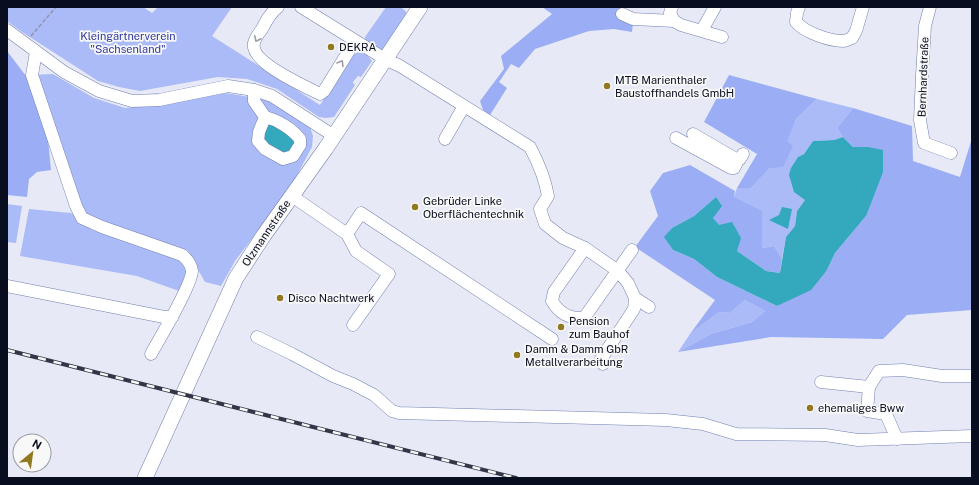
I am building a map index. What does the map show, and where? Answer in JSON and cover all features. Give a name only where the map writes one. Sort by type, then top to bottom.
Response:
[{"type":"main road","name":"Olzmannstraße","points":[[145,478],[234,283],[257,246],[334,136],[420,7]]},
{"type":"street","points":[[278,7],[272,11],[254,43],[254,51],[281,74],[320,94],[327,86],[355,41]]},
{"type":"street","points":[[301,7],[385,59],[400,66],[530,147],[544,178],[548,196],[540,209],[544,224],[563,238],[585,248],[618,271],[628,283],[636,298],[649,307]]},
{"type":"street","points":[[672,7],[670,13],[674,21]]},
{"type":"street","points":[[702,30],[715,7]]},
{"type":"street","points":[[799,7],[796,22],[800,28],[827,38],[844,41],[852,38],[856,31],[863,7]]},
{"type":"street","name":"Bernhardstraße","points":[[930,7],[927,14],[924,33],[920,120],[924,143],[951,153]]},
{"type":"street","points":[[622,14],[633,19],[674,21],[681,25],[722,37]]},
{"type":"street","points":[[7,30],[64,72],[99,91],[132,100],[159,100],[228,86],[254,90],[272,96],[334,136]]},
{"type":"street","points":[[36,52],[32,75],[76,206],[82,218],[102,227],[182,254],[189,261],[192,270],[191,278],[172,317],[151,354]]},
{"type":"street","points":[[254,90],[254,101],[265,117]]},
{"type":"street","points":[[445,139],[464,106]]},
{"type":"street","points":[[688,136],[740,157]]},
{"type":"street","points":[[292,196],[347,234],[356,251],[389,274],[353,325]]},
{"type":"street","points":[[347,234],[361,213],[552,339]]},
{"type":"street","points":[[585,248],[554,292],[552,300],[556,307],[571,318],[584,318],[632,250]]},
{"type":"street","points":[[7,286],[164,318],[172,317]]},
{"type":"street","points":[[603,364],[601,359],[634,309],[636,298]]},
{"type":"street","points":[[257,337],[374,395],[392,411],[399,413],[666,420],[703,424],[736,434],[825,435],[858,440],[972,436]]},
{"type":"street","points":[[897,439],[886,414],[867,411],[869,387],[879,371],[903,370],[942,376],[972,376]]},
{"type":"street","points":[[821,382],[869,387]]},
{"type":"path","points":[[24,43],[56,7]]},
{"type":"green space","name":"Kleingärtnerverein \"Sachsenland\"","points":[[7,7],[143,7],[152,13],[158,7],[232,7],[212,36],[320,105],[351,57],[358,52],[367,55],[372,61],[361,77],[358,76],[353,82],[355,85],[334,117],[319,117],[277,89],[247,79],[218,77],[140,91],[98,81],[7,21]]},
{"type":"green space","points":[[386,7],[402,8],[408,16],[383,51],[366,42],[365,37]]},
{"type":"green space","points":[[53,74],[94,98],[125,108],[226,93],[267,100],[310,127],[313,136],[312,147],[296,177],[279,203],[235,261],[221,286],[205,282],[187,250],[92,219],[82,209],[75,184],[66,185],[29,75]]},
{"type":"green space","points":[[817,99],[853,108],[837,128],[843,137],[834,140],[813,141],[804,154],[798,157],[805,200],[797,211],[795,226],[786,237],[782,259],[774,246],[762,248],[734,197],[737,188],[751,188],[770,168],[786,141],[796,119]]},
{"type":"green space","points":[[7,204],[22,206],[16,243],[7,242]]},
{"type":"green space","points":[[29,209],[71,213],[92,230],[179,257],[186,265],[186,273],[179,291],[137,276],[20,256]]},
{"type":"green space","points":[[745,300],[767,311],[752,322],[711,334],[678,352],[690,334],[719,312],[730,313]]},
{"type":"shaded area","points":[[542,7],[623,7],[618,16],[633,23],[632,32],[614,29],[589,31],[535,49],[519,68],[511,64],[499,82],[507,88],[490,115],[483,110],[480,101],[504,69],[501,56],[552,14]]},
{"type":"shaded area","points":[[7,51],[26,76],[48,139],[51,170],[37,172],[29,179],[27,197],[7,195]]},
{"type":"shaded area","points":[[729,75],[817,99],[796,119],[787,141],[793,146],[783,167],[770,168],[751,188],[737,188],[757,154],[704,122]]},
{"type":"shaded area","points":[[853,108],[912,126],[913,161],[960,177],[972,138],[972,310],[907,315],[883,339],[771,337],[678,352],[711,334],[752,322],[766,311],[745,300],[730,313],[719,312],[690,334],[715,300],[635,247],[658,216],[650,191],[663,173],[690,165],[735,191],[734,197],[762,211],[762,248],[774,246],[782,259],[780,273],[766,271],[737,251],[713,218],[716,197],[694,216],[672,228],[665,237],[673,250],[694,259],[717,277],[777,306],[827,270],[835,253],[866,216],[868,147],[853,147],[843,137],[837,128]]},
{"type":"shaded area","points":[[272,124],[297,139],[289,156],[267,147],[262,135],[267,125]]},
{"type":"shaded area","points":[[843,137],[853,147],[868,147],[883,150],[883,172],[866,216],[835,253],[827,270],[811,290],[777,306],[717,277],[694,259],[673,250],[664,237],[672,228],[694,216],[716,197],[722,206],[713,218],[719,225],[732,222],[741,238],[737,251],[766,271],[780,273],[786,237],[795,226],[797,211],[805,200],[794,192],[789,175],[791,168],[798,157],[804,154],[813,141],[834,140]]},
{"type":"shaded area","points":[[782,207],[792,209],[788,229],[769,220],[779,215]]},
{"type":"railway","points":[[7,350],[516,478]]},
{"type":"place","name":"DEKRA","points":[[331,47]]},
{"type":"place","name":"MTB Marienthaler Baustoffhandels GmbH","points":[[607,86]]},
{"type":"place","name":"Gebrüder Linke Oberflächentechnik","points":[[415,207]]},
{"type":"place","name":"Disco Nachtwerk","points":[[280,298]]},
{"type":"place","name":"Pension zum Bauhof","points":[[561,327]]},
{"type":"place","name":"Damm & Damm GbR Metallverarbeitung","points":[[517,355]]},
{"type":"place","name":"ehemaliges Bww","points":[[810,408]]}]
